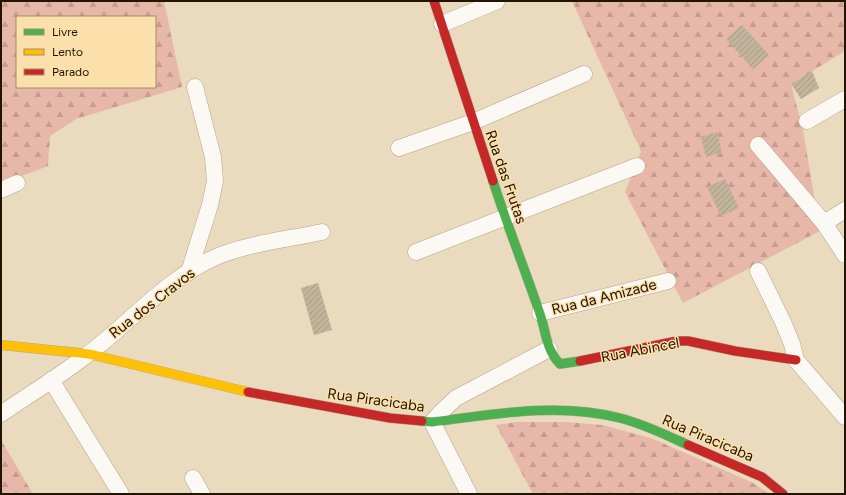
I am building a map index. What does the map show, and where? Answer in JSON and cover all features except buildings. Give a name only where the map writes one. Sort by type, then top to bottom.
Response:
[{"type":"street","name":"Rua das Frutas","points":[[434,1],[505,219],[540,313],[552,354]]},
{"type":"street","points":[[442,24],[497,1]]},
{"type":"street","points":[[399,148],[473,122],[584,74]]},
{"type":"street","points":[[189,272],[210,205],[215,181],[213,157],[196,87]]},
{"type":"street","points":[[807,122],[845,99]]},
{"type":"street","points":[[758,145],[824,224],[845,254]]},
{"type":"street","points":[[416,252],[505,219],[637,166]]},
{"type":"street","points":[[1,190],[17,184]]},
{"type":"street","points":[[824,224],[845,210]]},
{"type":"street","name":"Rua dos Cravos","points":[[1,414],[89,354],[167,288],[189,272],[216,257],[246,247],[322,232]]},
{"type":"street","points":[[758,271],[783,322],[792,344],[796,360],[845,417]]},
{"type":"street","name":"Rua da Amizade","points":[[540,313],[668,281]]},
{"type":"street","name":"Rua Abincel","points":[[552,354],[560,364],[572,363],[677,341],[688,341],[735,351],[796,360]]},
{"type":"street","name":"Rua Piracicaba","points":[[1,345],[89,354],[248,392],[377,416],[432,422],[494,414],[547,410],[583,412],[620,418],[654,430],[762,477],[783,494]]},
{"type":"street","points":[[469,494],[432,422],[456,398],[552,354]]},
{"type":"street","points":[[51,380],[121,494]]},
{"type":"street","points":[[193,478],[202,494]]},
{"type":"green space","points":[[1,1],[164,1],[182,87],[76,119],[50,136],[48,166],[1,184]]},
{"type":"green space","points":[[572,1],[845,1],[845,51],[791,84],[803,130],[820,231],[683,303],[625,192],[641,151]]},
{"type":"green space","points":[[517,422],[567,422],[602,425],[651,438],[751,482],[770,494],[533,494],[496,425]]},
{"type":"green space","points":[[1,440],[33,494],[1,494]]},
{"type":"traffic: fast","points":[[493,181],[539,311],[551,352],[560,364],[580,361]]},
{"type":"traffic: fast","points":[[422,421],[432,422],[526,411],[550,410],[597,413],[638,423],[688,445]]},
{"type":"traffic: slow","points":[[1,345],[89,354],[248,392]]},
{"type":"traffic: jam","points":[[434,1],[493,181]]},
{"type":"traffic: jam","points":[[580,361],[677,341],[688,341],[735,351],[796,360]]},
{"type":"traffic: jam","points":[[248,392],[390,418],[422,421]]},
{"type":"traffic: jam","points":[[688,445],[762,477],[783,494]]}]
